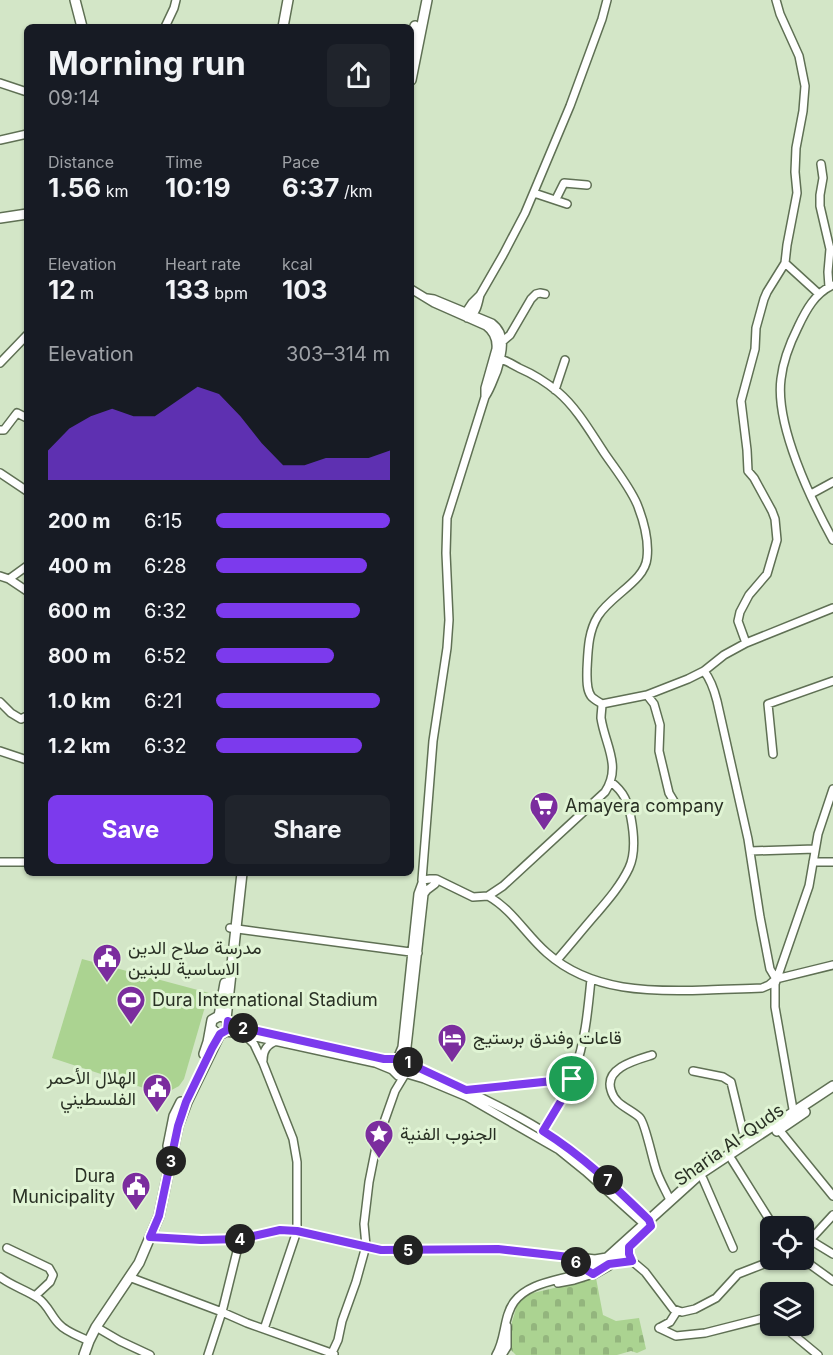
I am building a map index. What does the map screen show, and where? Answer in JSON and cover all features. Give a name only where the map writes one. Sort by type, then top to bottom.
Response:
[{"type":"main road","points":[[75,0],[81,24]]},
{"type":"main road","points":[[284,24],[288,0]]},
{"type":"main road","points":[[289,24],[293,0]]},
{"type":"main road","points":[[414,32],[421,0]]},
{"type":"main road","points":[[414,65],[427,0]]},
{"type":"main road","points":[[0,218],[24,214]]},
{"type":"main road","points":[[84,1355],[96,1327],[139,1263],[159,1216],[182,1114],[212,1048],[228,1027],[224,1018],[236,876]]},
{"type":"main road","points":[[233,929],[242,876]]},
{"type":"main road","points":[[129,1277],[155,1210],[174,1116],[202,1058],[212,1020],[224,1018]]},
{"type":"main road","points":[[211,1028],[215,1033],[223,1033]]},
{"type":"main road","name":"Sharia Al-Quds","points":[[590,1272],[629,1247],[648,1223],[703,1179],[833,1086]]},
{"type":"main road","name":"Sharia Al-Quds","points":[[794,1116],[833,1094]]},
{"type":"main road","name":"Sharia Al-Quds","points":[[608,1261],[700,1174],[746,1144],[776,1128]]},
{"type":"main road","points":[[569,1257],[608,1261]]},
{"type":"street","points":[[166,24],[174,8],[174,0]]},
{"type":"street","points":[[469,315],[472,303],[480,295],[503,255],[534,193],[570,106],[607,0]]},
{"type":"street","points":[[746,643],[738,621],[740,612],[749,595],[767,574],[777,540],[772,511],[748,471],[741,401],[756,350],[756,328],[766,292],[785,263],[797,193],[796,148],[805,86],[799,56],[776,0]]},
{"type":"street","points":[[0,82],[24,91]]},
{"type":"street","points":[[0,140],[24,135]]},
{"type":"street","points":[[821,164],[823,178],[820,206],[830,249],[828,273],[831,286],[819,294],[802,319],[789,345],[781,380],[781,398],[788,435],[811,494],[833,540]]},
{"type":"street","points":[[556,200],[564,183],[587,185]]},
{"type":"street","points":[[534,193],[567,204]]},
{"type":"street","points":[[785,263],[819,294]]},
{"type":"street","points":[[129,1277],[333,1354],[356,1282],[366,1246],[364,1224],[377,1142],[395,1091],[410,1070],[407,1047],[418,894],[422,880],[433,741],[449,620],[447,518],[485,397],[490,389],[503,341],[496,326],[414,291]]},
{"type":"street","points":[[503,341],[510,335],[531,299],[536,294],[545,294]]},
{"type":"street","points":[[469,315],[491,330],[497,343],[498,361]]},
{"type":"street","points":[[0,363],[24,338]]},
{"type":"street","points":[[555,390],[565,360]]},
{"type":"street","points":[[498,361],[537,377],[555,390],[572,407],[629,489],[640,513],[647,543],[647,558],[642,572],[605,607],[597,617],[592,629],[587,679],[591,697],[602,704],[647,694],[688,680],[746,643],[833,608]]},
{"type":"street","points":[[0,430],[4,430],[17,413],[24,416]]},
{"type":"street","points":[[0,473],[24,488]]},
{"type":"street","points":[[811,494],[833,482]]},
{"type":"street","points":[[9,579],[24,568]]},
{"type":"street","points":[[0,576],[24,589]]},
{"type":"street","points":[[704,670],[715,694],[750,851],[770,969],[776,979]]},
{"type":"street","points":[[773,754],[768,704],[833,681]]},
{"type":"street","points":[[647,694],[654,704],[660,725],[659,751],[669,793],[680,807]]},
{"type":"street","points":[[0,702],[13,715],[24,718]]},
{"type":"street","points":[[422,880],[430,879],[473,897],[488,896],[503,886],[588,808],[611,782],[611,753],[601,717],[602,704]]},
{"type":"street","points":[[0,751],[24,759]]},
{"type":"street","points":[[556,960],[608,900],[629,867],[634,841],[629,810],[626,798],[611,782]]},
{"type":"street","points":[[794,1116],[774,992],[776,979],[805,900],[818,834],[833,789]]},
{"type":"street","points":[[750,851],[815,849]]},
{"type":"street","points":[[424,861],[436,882]]},
{"type":"street","points":[[0,862],[24,862]]},
{"type":"street","points":[[813,862],[833,862]]},
{"type":"street","points":[[395,1091],[392,1065],[402,1047],[424,894],[422,880]]},
{"type":"street","points":[[424,894],[436,882]]},
{"type":"street","points":[[488,896],[503,906],[556,960],[571,970],[616,987],[671,992],[762,988],[776,979],[833,965]]},
{"type":"street","points":[[233,929],[415,952]]},
{"type":"street","points":[[542,1135],[564,1096],[575,1070],[588,1010],[591,979]]},
{"type":"street","points":[[224,1018],[240,1027],[384,1059],[402,1058],[466,1090],[580,1157],[607,1179],[648,1223]]},
{"type":"street","points":[[223,1033],[244,1034],[375,1063],[398,1076],[424,1078],[542,1135]]},
{"type":"street","points":[[244,1034],[254,1044],[263,1063],[293,1139],[297,1162],[297,1231],[264,1329]]},
{"type":"street","points":[[263,1063],[264,1050],[276,1041]]},
{"type":"street","points":[[652,1055],[631,1062],[615,1072],[610,1086],[617,1101],[640,1117],[655,1168],[670,1200]]},
{"type":"street","points":[[693,1071],[723,1077],[731,1082],[746,1144]]},
{"type":"street","points":[[466,1090],[572,1079]]},
{"type":"street","points":[[776,1128],[833,1196]]},
{"type":"street","points":[[732,1160],[767,1216]]},
{"type":"street","points":[[703,1179],[733,1248]]},
{"type":"street","points":[[814,1235],[833,1215]]},
{"type":"street","points":[[150,1237],[201,1240],[240,1239],[280,1230],[297,1231],[381,1250],[498,1249],[569,1257],[590,1272],[574,1280],[529,1289],[519,1296],[511,1307],[496,1355]]},
{"type":"street","points":[[208,1355],[222,1312],[240,1239]]},
{"type":"street","points":[[814,1245],[833,1254]]},
{"type":"street","points":[[629,1247],[632,1261],[645,1272],[672,1307],[682,1312],[706,1304],[716,1298],[738,1274],[760,1265]]},
{"type":"street","points":[[7,1248],[49,1269],[53,1275],[50,1282],[35,1296]]},
{"type":"street","points":[[608,1261],[632,1261]]},
{"type":"street","points":[[814,1267],[833,1281]]},
{"type":"street","points":[[0,1277],[7,1283],[35,1296],[47,1305],[52,1316],[62,1327],[89,1341]]},
{"type":"street","points":[[677,1311],[670,1322],[659,1328],[676,1336],[705,1333],[760,1319]]},
{"type":"street","points":[[502,1355],[507,1347],[507,1320]]},
{"type":"street","points":[[96,1327],[150,1355]]},
{"type":"street","points":[[795,1336],[818,1355]]},
{"type":"green space","name":"Dura International Stadium","points":[[82,959],[209,993],[184,1079],[179,1086],[168,1092],[159,1093],[52,1058]]},
{"type":"green space","points":[[596,1278],[603,1315],[616,1321],[639,1318],[646,1349],[637,1353],[631,1351],[617,1355],[516,1355],[510,1349],[512,1322],[518,1302],[529,1294]]},
{"type":"place","name":"Amayera company","points":[[544,832]]},
{"type":"place","name":"مدرسة صلاح الدين الاساسية للبنين","points":[[107,984]]},
{"type":"place","name":"Dura International Stadium","points":[[131,1026]]},
{"type":"place","name":"قاعات وفندق برستيج","points":[[452,1064]]},
{"type":"place","name":"الهلال الأحمر الفلسطيني","points":[[157,1114]]},
{"type":"place","name":"الجنوب الفنية","points":[[379,1160]]},
{"type":"place","name":"Dura Municipality","points":[[136,1212]]},
{"type":"route","points":[[228,1021],[240,1027],[384,1059],[402,1058],[466,1090],[572,1079],[543,1131],[607,1179],[649,1220],[651,1226],[629,1247],[632,1261],[609,1264],[593,1274],[569,1257],[498,1249],[381,1250],[297,1231],[280,1230],[240,1239],[201,1240],[150,1237],[159,1216],[178,1126],[186,1102],[212,1048],[220,1034],[227,1030],[228,1021]]}]
